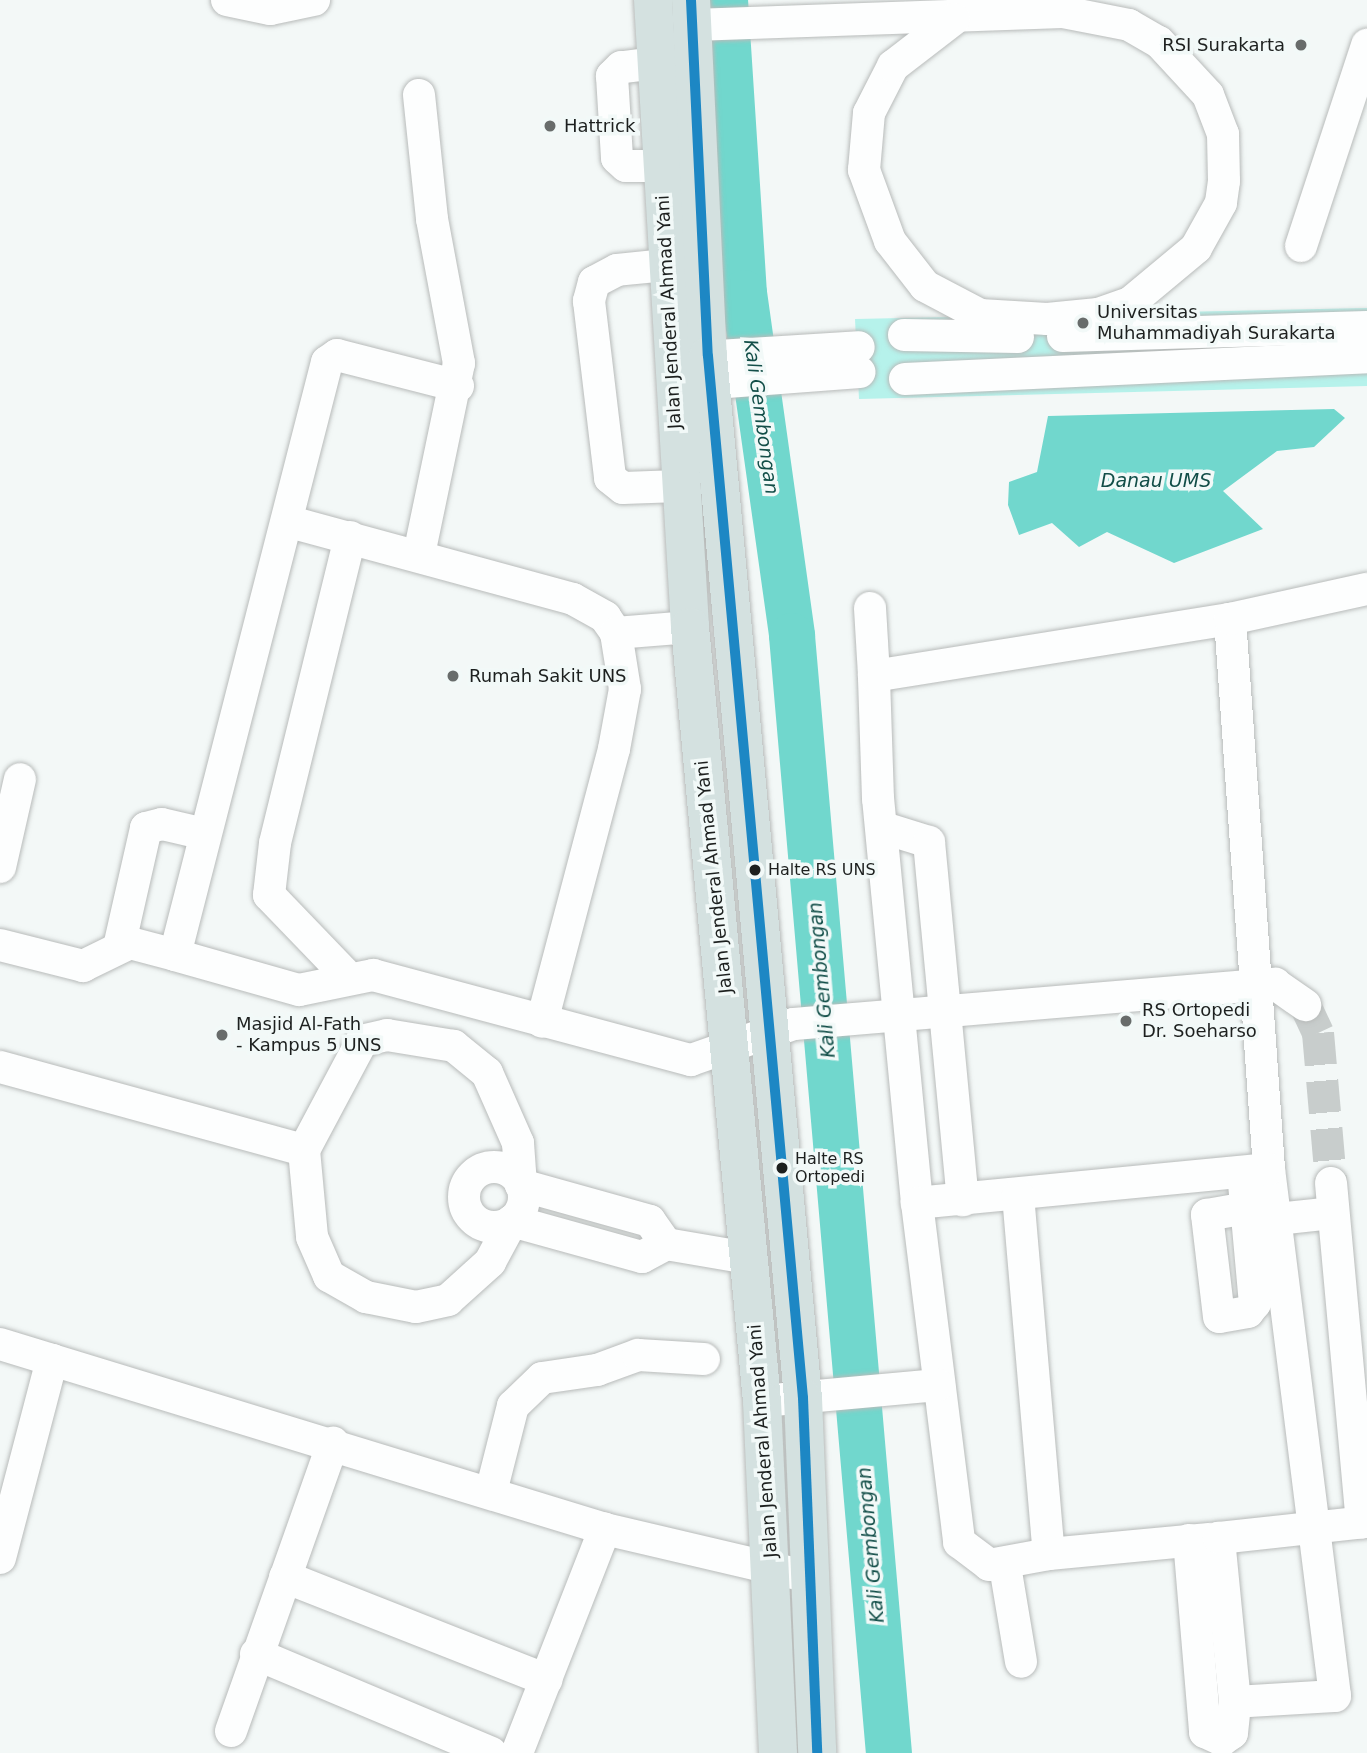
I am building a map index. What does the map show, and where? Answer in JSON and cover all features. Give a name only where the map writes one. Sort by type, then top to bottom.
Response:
[{"type":"highway","name":"Jalan Jenderal Ahmad Yani","points":[[653,0],[679,486],[706,826],[733,1048],[748,1258],[762,1401],[773,1571],[778,1753]]},
{"type":"highway","name":"Jalan Jenderal Ahmad Yani","points":[[699,17],[727,367],[747,820],[779,1027],[803,1398],[817,1753]]},
{"type":"highway","points":[[706,826],[747,820]]},
{"type":"street","points":[[227,0],[270,9],[314,0]]},
{"type":"street","points":[[699,17],[775,21],[818,8],[878,9],[954,19],[1063,12],[1129,25],[1185,64],[1208,95],[1223,134],[1221,203],[1196,248],[1130,303],[1098,314],[1014,328],[961,309],[925,286],[876,217],[864,170],[864,135],[880,86],[893,66],[954,19]]},
{"type":"street","points":[[1301,246],[1367,45]]},
{"type":"street","points":[[419,95],[432,219],[457,345],[458,386],[419,554]]},
{"type":"street","points":[[666,265],[617,270],[594,282],[589,302],[610,478],[623,488],[679,486]]},
{"type":"street","points":[[860,359],[882,328],[904,335],[1014,328],[1367,327]]},
{"type":"street","points":[[904,335],[915,356],[905,379]]},
{"type":"street","points":[[860,359],[881,386],[905,379],[1367,357]]},
{"type":"street","points":[[175,955],[331,358],[458,386]]},
{"type":"street","points":[[671,374],[727,367],[860,359]]},
{"type":"street","points":[[290,522],[419,554],[573,599],[605,617],[616,633],[625,689],[616,737],[542,1022]]},
{"type":"street","points":[[348,977],[269,895],[275,843],[351,537]]},
{"type":"street","points":[[874,676],[1230,619],[1367,589]]},
{"type":"street","points":[[870,608],[884,828],[892,1018],[917,1203],[930,1386],[959,1542],[973,1558],[1005,1566],[1049,1554],[1364,1523],[1361,1468],[1332,1198],[1277,1219]]},
{"type":"street","points":[[1230,619],[1253,986],[1256,1171],[1245,1209]]},
{"type":"street","points":[[616,633],[690,626]]},
{"type":"street","points":[[0,867],[20,779]]},
{"type":"street","points":[[119,947],[146,828],[162,824],[205,834]]},
{"type":"street","points":[[884,828],[929,842],[949,1013],[963,1200]]},
{"type":"street","points":[[0,945],[87,966],[119,947],[136,943],[299,990],[348,977],[373,975],[678,1059],[733,1048],[779,1027],[1253,986],[1283,986],[1305,1004]]},
{"type":"street","points":[[379,1035],[432,1041],[472,1055],[487,1073],[518,1143],[524,1198],[490,1262],[448,1300],[416,1307],[366,1297],[329,1276],[312,1237],[303,1150],[356,1046],[379,1035]]},
{"type":"street","points":[[0,1066],[303,1150]]},
{"type":"street","points":[[666,1244],[650,1221],[521,1185],[513,1174],[487,1168],[467,1184],[466,1210],[474,1221],[500,1227],[512,1222],[642,1257],[666,1244],[748,1258]]},
{"type":"street","points":[[917,1203],[1256,1171]]},
{"type":"street","points":[[1235,1702],[1335,1696],[1277,1219],[1256,1171]]},
{"type":"street","points":[[1018,1195],[1049,1554]]},
{"type":"street","points":[[0,1344],[333,1443],[605,1529],[773,1571],[812,1575]]},
{"type":"street","points":[[491,1492],[513,1406],[542,1378],[638,1355],[704,1359]]},
{"type":"street","points":[[0,1558],[52,1360]]},
{"type":"street","points":[[762,1401],[930,1386]]},
{"type":"street","points":[[231,1731],[256,1654],[333,1443]]},
{"type":"street","points":[[1309,1474],[1361,1468]]},
{"type":"street","points":[[517,1753],[605,1529]]},
{"type":"street","points":[[1204,1539],[1235,1702],[1229,1738],[1208,1736],[1204,1539]]},
{"type":"street","points":[[1005,1566],[1021,1662]]},
{"type":"street","points":[[285,1577],[546,1680]]},
{"type":"street","points":[[256,1654],[491,1753]]},
{"type":"shaded area","points":[[1367,308],[1367,386],[859,399],[855,319]]},
{"type":"water","name":"Danau UMS","points":[[1334,409],[1345,418],[1314,447],[1277,451],[1223,491],[1263,529],[1174,563],[1107,532],[1079,547],[1052,523],[1019,535],[1008,505],[1009,482],[1037,472],[1048,416]]},
{"type":"waterway","name":"Kali Gembongan","points":[[725,0],[744,293],[792,636],[889,1753]]},
{"type":"tunnel","points":[[1305,1005],[1318,1033],[1331,1183]]},
{"type":"transit line","points":[[691,0],[708,356],[803,1398],[817,1753]]},
{"type":"place","name":"RSI Surakarta","points":[[1301,45]]},
{"type":"place","name":"Hattrick","points":[[550,126]]},
{"type":"place","name":"Universitas Muhammadiyah Surakarta","points":[[1083,323]]},
{"type":"place","name":"Rumah Sakit UNS","points":[[453,676]]},
{"type":"place","name":"Halte RS UNS","points":[[755,870]]},
{"type":"place","name":"RS Ortopedi Dr. Soeharso","points":[[1126,1021]]},
{"type":"place","name":"Masjid Al-Fath - Kampus 5 UNS","points":[[222,1035]]},
{"type":"place","name":"Halte RS Ortopedi","points":[[782,1168]]}]
